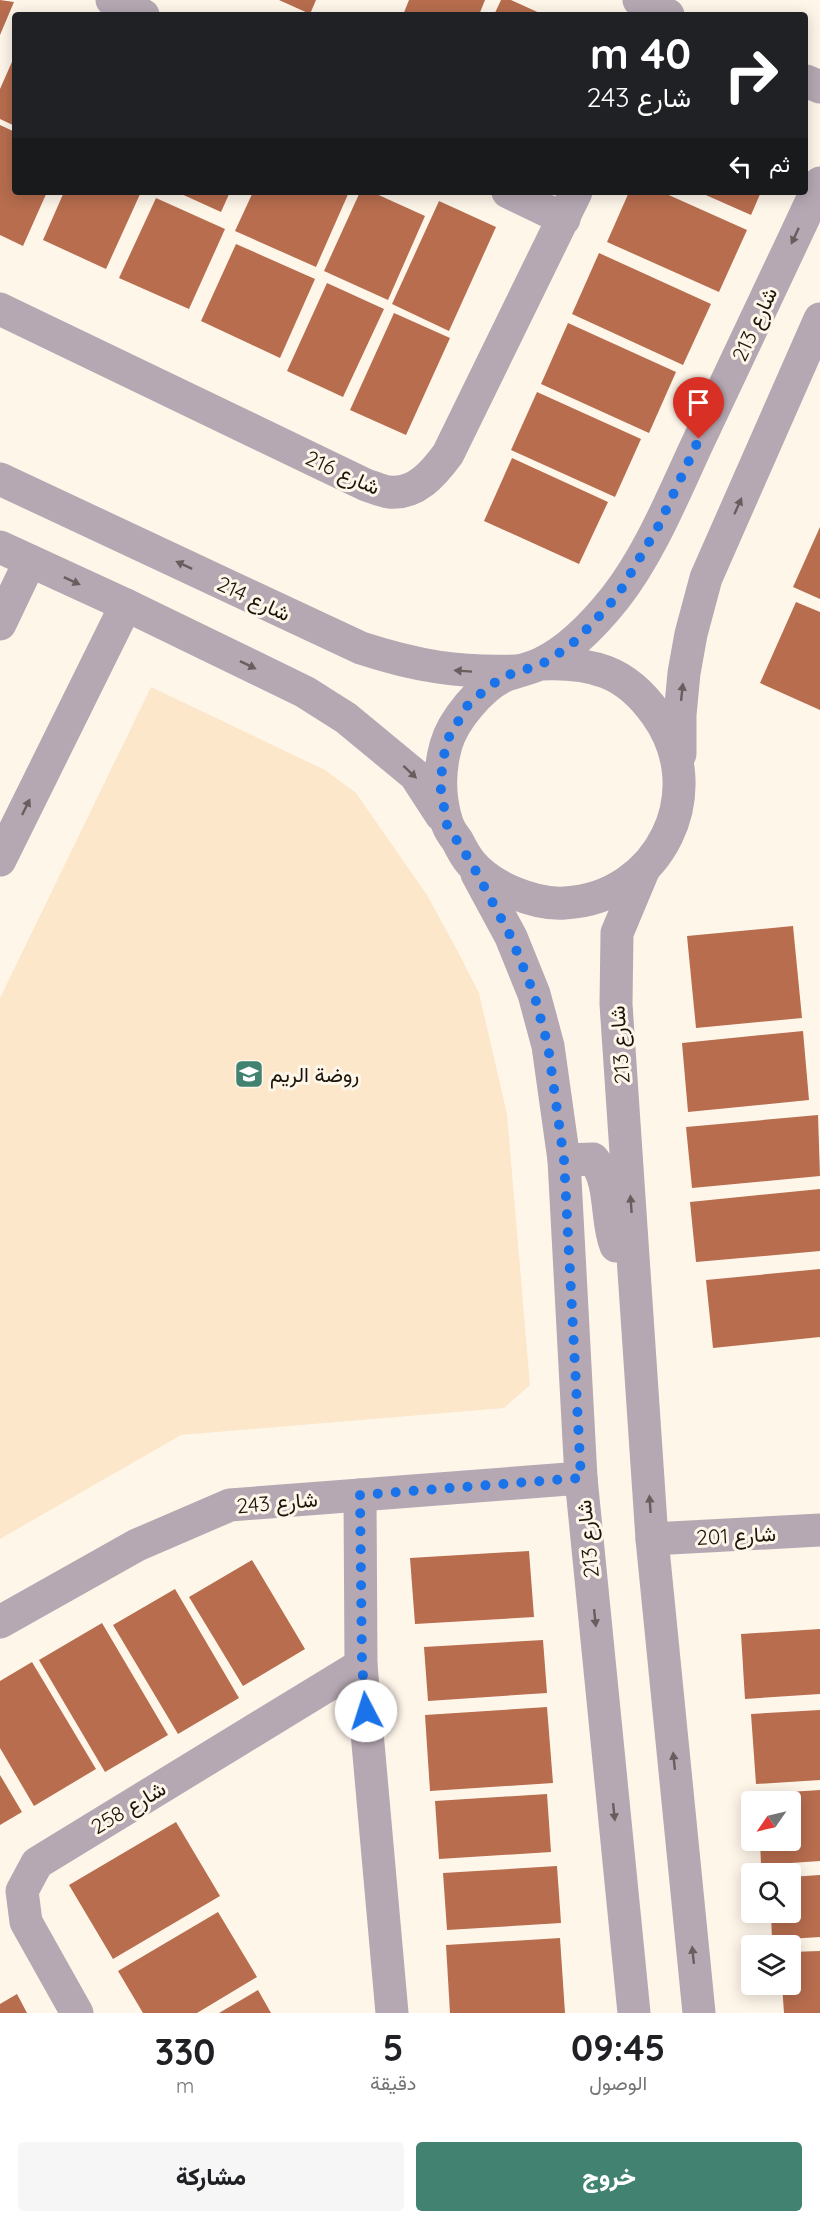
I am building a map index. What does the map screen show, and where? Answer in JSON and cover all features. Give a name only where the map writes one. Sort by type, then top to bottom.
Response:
[{"type":"street","points":[[112,0],[137,12]]},
{"type":"street","name":"شارع 213","points":[[447,825],[440,784],[446,742],[469,703],[502,677],[531,667],[570,646],[618,595],[659,525],[820,183]]},
{"type":"street","points":[[521,195],[570,206]]},
{"type":"street","name":"شارع 216","points":[[0,309],[366,485],[390,492],[411,489],[430,477],[448,454],[570,206]]},
{"type":"street","points":[[0,547],[305,692],[346,717],[415,775],[472,864],[505,890],[545,902],[567,903],[608,894],[643,871],[660,851],[677,813],[680,715],[684,674],[691,634],[706,578],[820,319]]},
{"type":"street","name":"شارع 214","points":[[0,479],[361,648],[400,661],[445,669],[481,672],[568,663],[608,673],[643,696],[668,731],[680,771]]},
{"type":"street","points":[[0,624],[30,561]]},
{"type":"street","points":[[0,860],[126,605]]},
{"type":"street","name":"شارع 213","points":[[472,864],[511,937],[534,994],[548,1046],[564,1160],[581,1478],[634,2013]]},
{"type":"street","name":"شارع 213","points":[[643,871],[617,933],[615,1004],[652,1539],[699,2013]]},
{"type":"street","points":[[564,1160],[593,1159],[601,1168],[615,1242],[636,1285]]},
{"type":"street","name":"شارع 243","points":[[0,1622],[137,1545],[230,1505],[581,1478]]},
{"type":"street","points":[[360,1495],[362,1665],[392,2013]]},
{"type":"street","name":"شارع 201","points":[[652,1539],[820,1530]]},
{"type":"street","name":"شارع 258","points":[[77,2013],[26,1922],[22,1891],[37,1863],[362,1665]]},
{"type":"shaded area","name":"روضة الريم","points":[[151,687],[325,770],[356,793],[427,895],[457,950],[479,993],[507,1114],[530,1385],[504,1408],[181,1435],[0,1539],[0,998]]},
{"type":"building","points":[[0,0],[14,2],[0,35]]},
{"type":"building","points":[[279,0],[316,0],[311,12],[306,12]]},
{"type":"building","points":[[409,0],[485,0],[480,12],[404,12]]},
{"type":"building","points":[[501,0],[511,0],[537,12],[495,12]]},
{"type":"building","points":[[12,62],[12,125],[0,119],[0,89]]},
{"type":"building","points":[[0,125],[12,131],[12,195],[46,195],[23,246],[0,235]]},
{"type":"building","points":[[63,195],[140,195],[106,269],[43,240]]},
{"type":"building","points":[[184,195],[229,195],[221,212]]},
{"type":"building","points":[[252,195],[348,195],[316,267],[235,231]]},
{"type":"building","points":[[359,195],[379,195],[425,216],[388,300],[324,271]]},
{"type":"building","points":[[628,195],[669,195],[747,230],[719,292],[607,242]]},
{"type":"building","points":[[706,195],[760,195],[751,215]]},
{"type":"building","points":[[156,198],[225,229],[189,309],[119,278]]},
{"type":"building","points":[[439,201],[496,227],[449,331],[392,304]]},
{"type":"building","points":[[236,244],[315,279],[280,358],[201,321]]},
{"type":"building","points":[[599,253],[711,304],[683,365],[572,314]]},
{"type":"building","points":[[327,283],[384,309],[343,397],[287,371]]},
{"type":"building","points":[[394,313],[450,338],[406,435],[350,410]]},
{"type":"building","points":[[568,323],[676,372],[649,433],[541,384]]},
{"type":"building","points":[[537,392],[641,439],[615,497],[511,450]]},
{"type":"building","points":[[512,458],[608,502],[579,564],[484,521]]},
{"type":"building","points":[[820,527],[820,599],[793,587]]},
{"type":"building","points":[[796,602],[820,612],[820,710],[760,683]]},
{"type":"building","points":[[793,926],[802,1018],[696,1028],[687,936]]},
{"type":"building","points":[[803,1031],[809,1100],[688,1112],[682,1043]]},
{"type":"building","points":[[818,1115],[820,1176],[692,1188],[686,1127]]},
{"type":"building","points":[[820,1189],[820,1251],[696,1262],[690,1202]]},
{"type":"building","points":[[820,1269],[820,1337],[713,1348],[706,1280]]},
{"type":"building","points":[[529,1551],[534,1617],[415,1624],[410,1558]]},
{"type":"building","points":[[252,1560],[305,1649],[243,1686],[189,1597]]},
{"type":"building","points":[[175,1589],[239,1698],[178,1734],[113,1625]]},
{"type":"building","points":[[102,1623],[168,1735],[105,1772],[39,1660]]},
{"type":"building","points":[[820,1629],[820,1694],[745,1699],[741,1634]]},
{"type":"building","points":[[543,1640],[547,1693],[428,1701],[424,1647]]},
{"type":"building","points":[[32,1662],[96,1769],[34,1806],[0,1748],[0,1681]]},
{"type":"building","points":[[547,1707],[553,1783],[430,1791],[425,1715]]},
{"type":"building","points":[[820,1710],[820,1780],[756,1784],[751,1714]]},
{"type":"building","points":[[0,1775],[22,1812],[0,1825]]},
{"type":"building","points":[[820,1790],[820,1861],[761,1863],[760,1851],[801,1851],[801,1791]]},
{"type":"building","points":[[547,1794],[551,1852],[439,1859],[435,1801]]},
{"type":"building","points":[[176,1822],[220,1896],[113,1959],[69,1885]]},
{"type":"building","points":[[557,1866],[561,1923],[447,1930],[443,1873]]},
{"type":"building","points":[[820,1875],[820,1937],[801,1938],[801,1935],[772,1935],[771,1923],[801,1923],[801,1876]]},
{"type":"building","points":[[218,1912],[257,1977],[197,2013],[143,2013],[118,1971]]},
{"type":"building","points":[[560,1938],[565,2013],[450,2013],[446,1945]]},
{"type":"building","points":[[820,1951],[820,2013],[784,2013],[783,1995],[801,1995],[801,1952]]},
{"type":"building","points":[[258,1990],[271,2013],[219,2013]]},
{"type":"building","points":[[17,1994],[27,2013],[0,2013],[0,2004]]},
{"type":"place","name":"روضة الريم","points":[[249,1074]]},
{"type":"route","points":[[366,1711],[362,1665],[360,1495],[581,1478],[564,1160],[548,1046],[534,994],[511,937],[472,864],[447,825],[440,784],[446,742],[469,703],[502,677],[542,664],[570,646],[618,595],[659,525],[699,439]]}]
